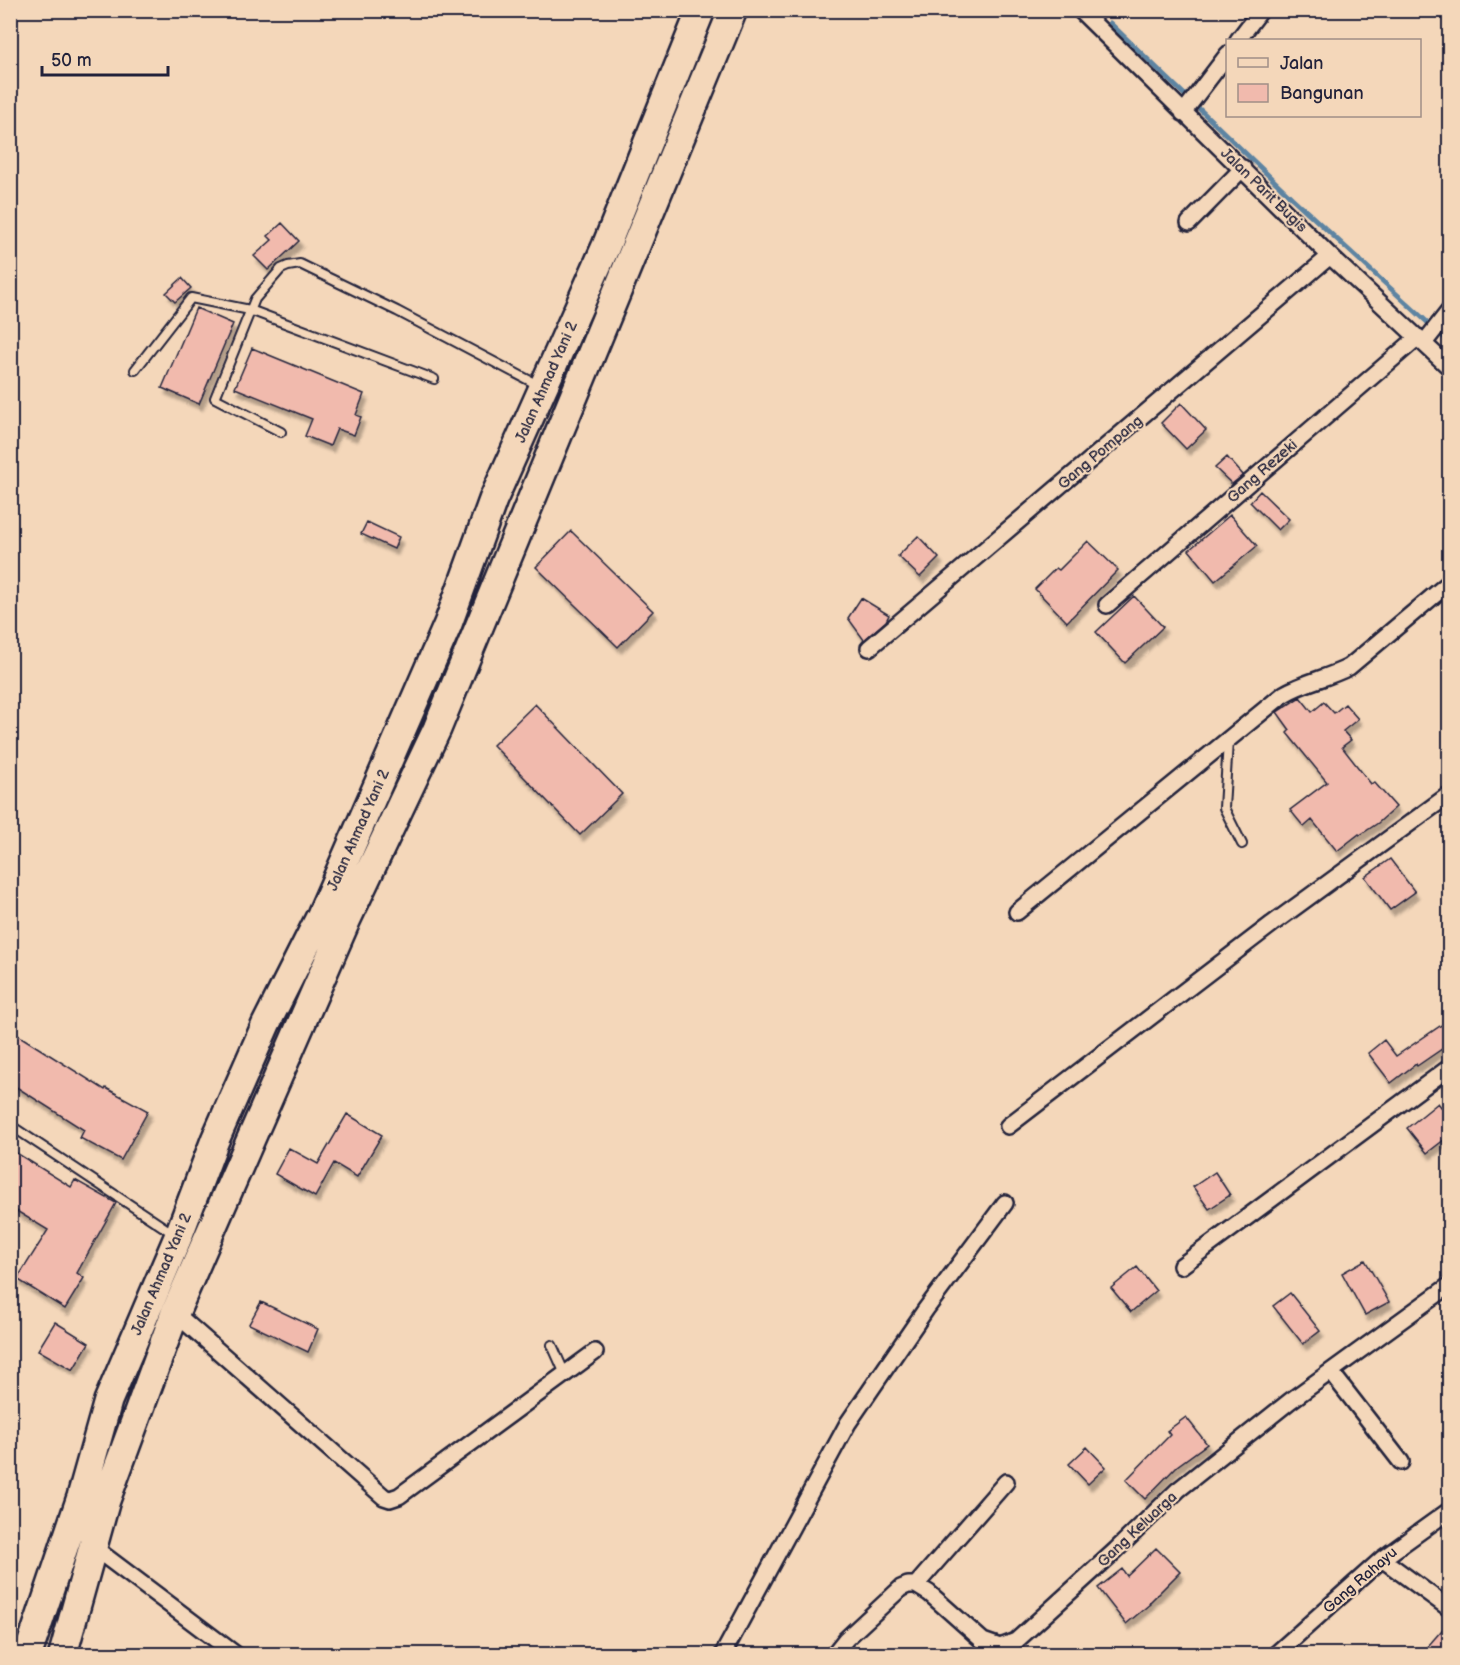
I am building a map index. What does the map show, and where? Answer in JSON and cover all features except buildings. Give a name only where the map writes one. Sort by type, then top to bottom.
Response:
[{"type":"highway","points":[[701,11],[730,19]]},
{"type":"highway","name":"Jalan Ahmad Yani 2","points":[[28,1654],[81,1497],[108,1401],[178,1237],[224,1119],[266,1024],[321,915],[444,634],[493,500],[606,246],[701,11]]},
{"type":"highway","name":"Jalan Ahmad Yani 2","points":[[63,1654],[106,1500],[175,1313],[346,921],[437,729],[730,19]]},
{"type":"street","name":"Jalan Parit Bugis","points":[[1080,10],[1330,256],[1449,368]]},
{"type":"street","points":[[1239,39],[1261,10]]},
{"type":"street","points":[[1183,112],[1226,55]]},
{"type":"street","points":[[1189,223],[1242,168]]},
{"type":"street","name":"Gang Pompang","points":[[869,648],[1330,256]]},
{"type":"street","name":"Gang Rezeki","points":[[1107,605],[1421,340],[1449,310]]},
{"type":"street","points":[[1017,912],[1284,694],[1295,687],[1336,674],[1349,667],[1449,582]]},
{"type":"street","points":[[1008,1126],[1272,924],[1449,794]]},
{"type":"street","points":[[1181,1266],[1449,1067]]},
{"type":"street","points":[[723,1654],[848,1423],[926,1309],[1005,1203]]},
{"type":"street","name":"Gang Keluarga","points":[[916,1585],[929,1593],[982,1641],[1003,1651],[1116,1550],[1178,1490],[1290,1401],[1449,1285]]},
{"type":"street","points":[[175,1313],[375,1490],[390,1500],[399,1496],[595,1352]]},
{"type":"street","points":[[1331,1372],[1401,1462]]},
{"type":"street","points":[[834,1654],[846,1639],[901,1588],[916,1585],[1006,1482]]},
{"type":"street","name":"Gang Rahayu","points":[[1275,1654],[1382,1559],[1449,1510]]},
{"type":"street","points":[[93,1547],[235,1654]]},
{"type":"street","points":[[1382,1559],[1449,1609]]},
{"type":"lane","points":[[281,432],[215,398],[255,298],[280,269],[288,266],[300,264],[397,311],[544,388]]},
{"type":"lane","points":[[135,370],[191,298],[250,310],[434,379]]},
{"type":"lane","points":[[1228,739],[1224,808],[1242,844]]},
{"type":"lane","points":[[10,1125],[178,1237]]},
{"type":"lane","points":[[552,1345],[565,1374]]},
{"type":"waterway","points":[[1110,23],[1292,198],[1450,343]]}]
